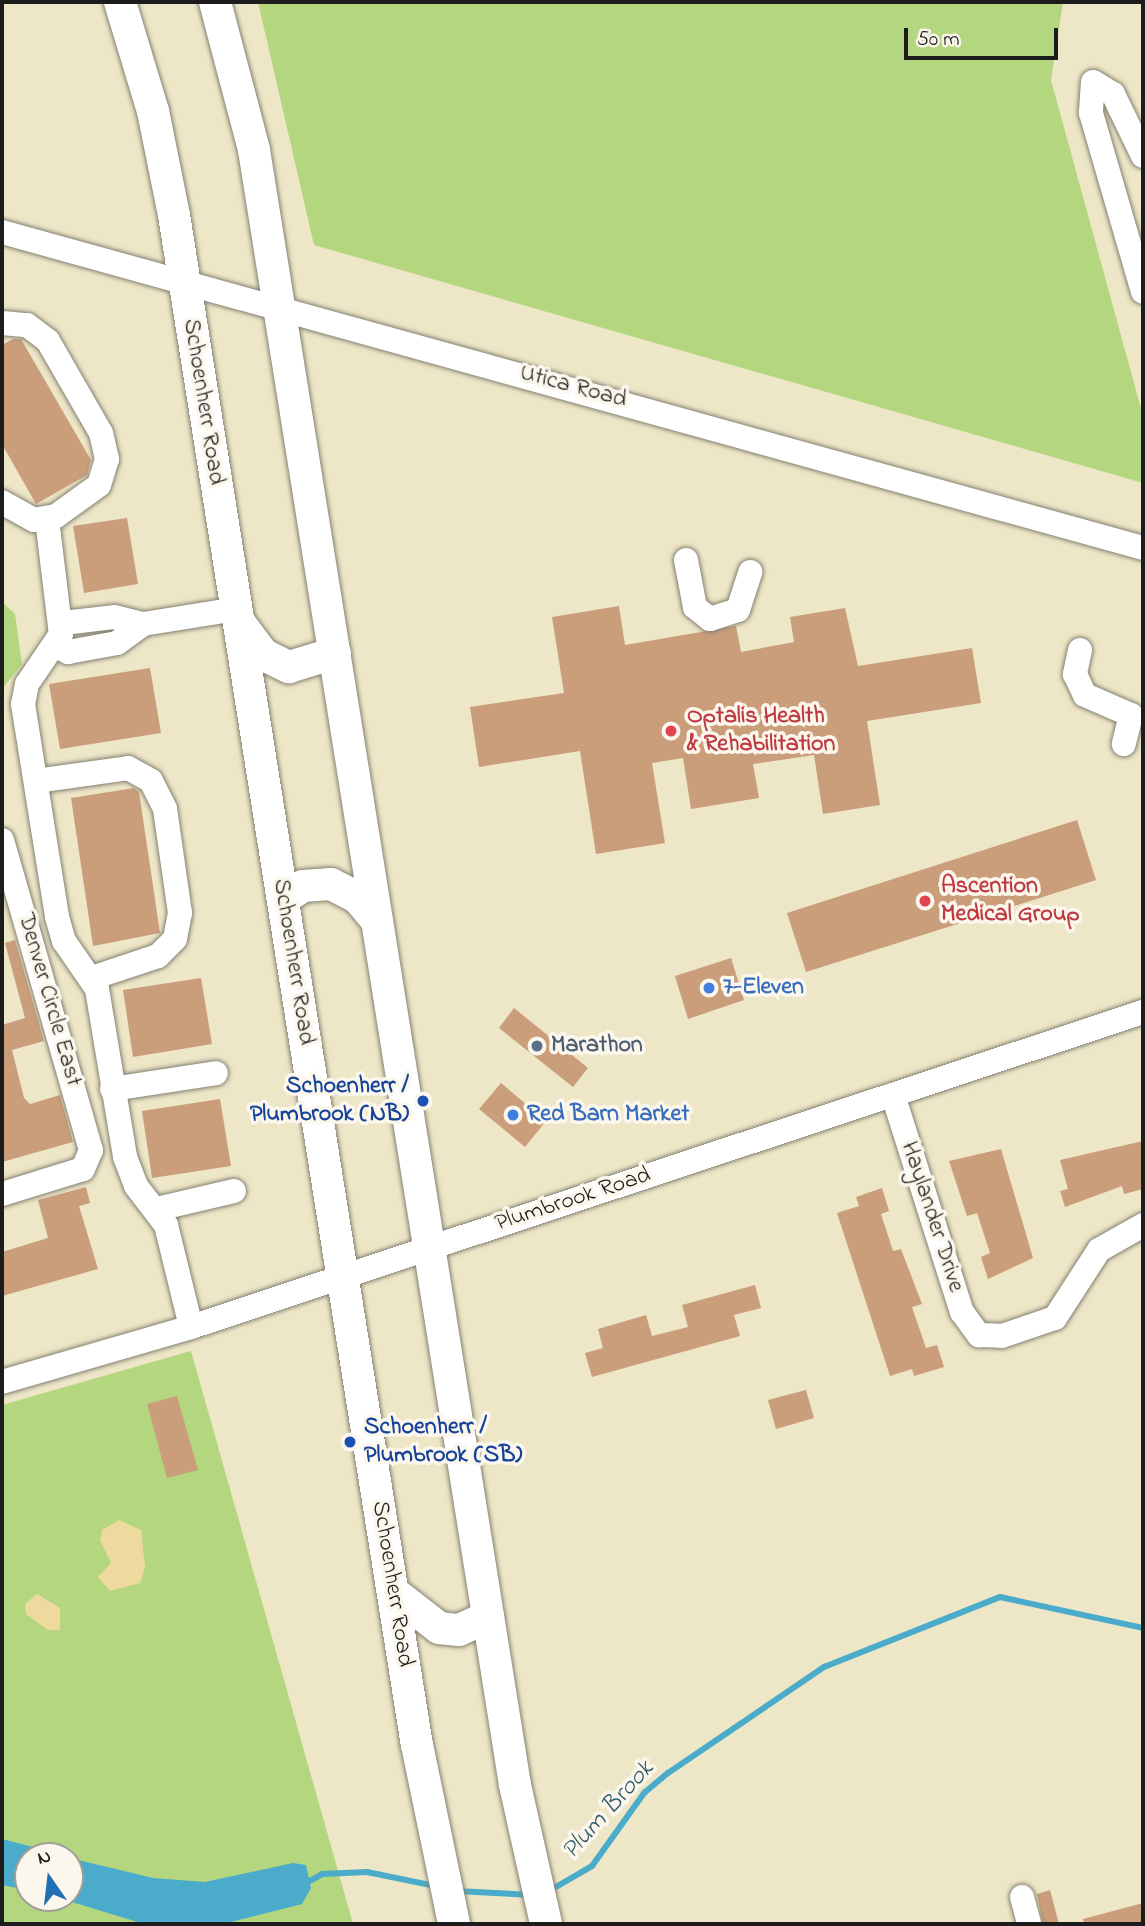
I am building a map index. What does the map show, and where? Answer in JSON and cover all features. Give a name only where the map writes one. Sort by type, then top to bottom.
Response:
[{"type":"main road","name":"Schoenherr Road","points":[[120,2],[153,111],[238,615],[428,1804],[454,1924]]},
{"type":"main road","points":[[215,2],[254,150],[515,1785],[544,1914]]},
{"type":"main road","points":[[238,615],[255,646],[276,663],[302,668],[335,653]]},
{"type":"main road","points":[[283,899],[303,886],[331,884],[357,897],[377,921]]},
{"type":"main road","points":[[393,1592],[439,1628],[459,1630],[488,1617]]},
{"type":"street","points":[[1143,156],[1113,94],[1093,82],[1091,113],[1133,216],[1143,292]]},
{"type":"street","name":"Utica Road","points":[[2,232],[182,278],[1143,548]]},
{"type":"street","points":[[2,323],[27,325],[48,341],[106,445],[99,485],[47,519],[24,517],[2,502]]},
{"type":"street","points":[[47,519],[60,635],[68,652],[117,643],[143,624],[238,615]]},
{"type":"street","points":[[686,560],[695,607],[710,619],[738,610],[750,572]]},
{"type":"street","points":[[60,635],[24,694],[60,930],[92,978],[130,1175],[156,1209],[170,1237],[191,1327]]},
{"type":"street","points":[[1080,650],[1075,674],[1084,695],[1130,715],[1124,744]]},
{"type":"street","points":[[36,781],[128,768],[151,781],[165,809],[180,913],[175,939],[158,956],[92,978]]},
{"type":"street","name":"Denver Circle East","points":[[2,840],[90,1161],[83,1169],[2,1194]]},
{"type":"street","name":"Plumbrook Road","points":[[2,1382],[191,1327],[1143,1012]]},
{"type":"street","points":[[112,1090],[216,1073]]},
{"type":"street","name":"Haylander Drive","points":[[893,1095],[962,1312],[979,1335],[1002,1336],[1055,1318],[1099,1251],[1143,1225]]},
{"type":"street","points":[[156,1209],[234,1191]]},
{"type":"street","points":[[1021,1897],[1029,1924]]},
{"type":"green space","points":[[258,2],[1063,2],[1051,80],[1143,416],[1143,483],[314,245]]},
{"type":"green space","points":[[2,602],[15,614],[22,664],[2,689]]},
{"type":"green space","points":[[191,1351],[353,1924],[2,1924],[2,1405]]},
{"type":"sand","points":[[119,1520],[141,1530],[145,1567],[140,1583],[110,1591],[98,1577],[111,1563],[100,1540],[102,1530]]},
{"type":"sand","points":[[37,1594],[60,1608],[60,1630],[48,1630],[26,1614],[25,1604]]},
{"type":"water","points":[[2,1839],[14,1842],[14,1887],[2,1885]]},
{"type":"water","points":[[84,1861],[153,1878],[205,1882],[293,1863],[306,1865],[311,1888],[302,1904],[223,1924],[144,1924],[84,1906]]},
{"type":"building","points":[[13,339],[21,339],[91,460],[87,475],[36,504],[2,444],[2,345]]},
{"type":"building","points":[[127,518],[138,584],[84,593],[73,526]]},
{"type":"building","name":"Optalis Health & Rehabilitation","points":[[619,606],[625,645],[736,626],[741,652],[794,642],[790,617],[845,608],[858,666],[972,648],[981,703],[867,721],[880,805],[823,814],[814,755],[753,764],[759,798],[691,809],[683,758],[652,763],[665,843],[596,854],[580,751],[479,767],[470,707],[564,693],[552,617]]},
{"type":"building","points":[[150,668],[161,733],[60,749],[49,684]]},
{"type":"building","points":[[134,788],[139,792],[160,933],[93,946],[71,798]]},
{"type":"building","points":[[1077,820],[1096,880],[806,972],[787,913]]},
{"type":"building","points":[[15,940],[44,1041],[12,1050],[24,1098],[30,1104],[60,1095],[73,1142],[2,1162],[2,1025],[25,1018],[5,943]]},
{"type":"building","name":"7-Eleven","points":[[731,958],[744,1000],[688,1019],[675,976]]},
{"type":"building","points":[[201,978],[212,1044],[133,1057],[123,990]]},
{"type":"building","points":[[514,1008],[588,1068],[573,1087],[499,1028]]},
{"type":"building","name":"Red Barn Market","points":[[501,1083],[546,1121],[525,1147],[479,1109]]},
{"type":"building","points":[[220,1099],[231,1166],[152,1178],[142,1111]]},
{"type":"building","points":[[1143,1141],[1143,1189],[1124,1194],[1122,1186],[1065,1207],[1060,1191],[1068,1189],[1060,1160]]},
{"type":"building","points":[[1001,1149],[1033,1258],[988,1279],[981,1257],[990,1253],[977,1213],[967,1216],[949,1161]]},
{"type":"building","points":[[86,1187],[90,1203],[79,1206],[98,1269],[2,1296],[2,1252],[48,1238],[38,1200]]},
{"type":"building","points":[[882,1188],[889,1211],[881,1214],[893,1251],[901,1249],[922,1304],[912,1307],[926,1348],[937,1345],[944,1367],[914,1376],[912,1369],[890,1376],[837,1213],[859,1206],[856,1197]]},
{"type":"building","points":[[755,1285],[761,1308],[734,1315],[740,1336],[592,1377],[585,1353],[603,1348],[598,1329],[646,1315],[652,1336],[688,1327],[682,1305]]},
{"type":"building","points":[[806,1390],[814,1418],[776,1429],[768,1400]]},
{"type":"building","points":[[177,1396],[198,1470],[167,1478],[147,1404]]},
{"type":"building","points":[[1050,1890],[1059,1924],[1043,1924],[1037,1894]]},
{"type":"building","points":[[1143,1903],[1143,1924],[1084,1924],[1083,1919]]},
{"type":"waterway","name":"Plum Brook","points":[[549,1891],[592,1866],[644,1793],[668,1773],[824,1667],[1000,1597],[1143,1628]]},
{"type":"waterway","name":"Plum Brook","points":[[306,1883],[322,1874],[367,1872],[435,1886]]},
{"type":"waterway","name":"Plum Brook","points":[[456,1891],[532,1895]]},
{"type":"place","name":"Optalis Health & Rehabilitation","points":[[671,731]]},
{"type":"place","name":"Ascention Medical Group","points":[[925,901]]},
{"type":"place","name":"7-Eleven","points":[[709,988]]},
{"type":"place","name":"Marathon","points":[[537,1046]]},
{"type":"place","name":"Schoenherr / Plumbrook (NB)","points":[[423,1101]]},
{"type":"place","name":"Red Barn Market","points":[[513,1115]]},
{"type":"place","name":"Schoenherr / Plumbrook (SB)","points":[[350,1442]]}]
